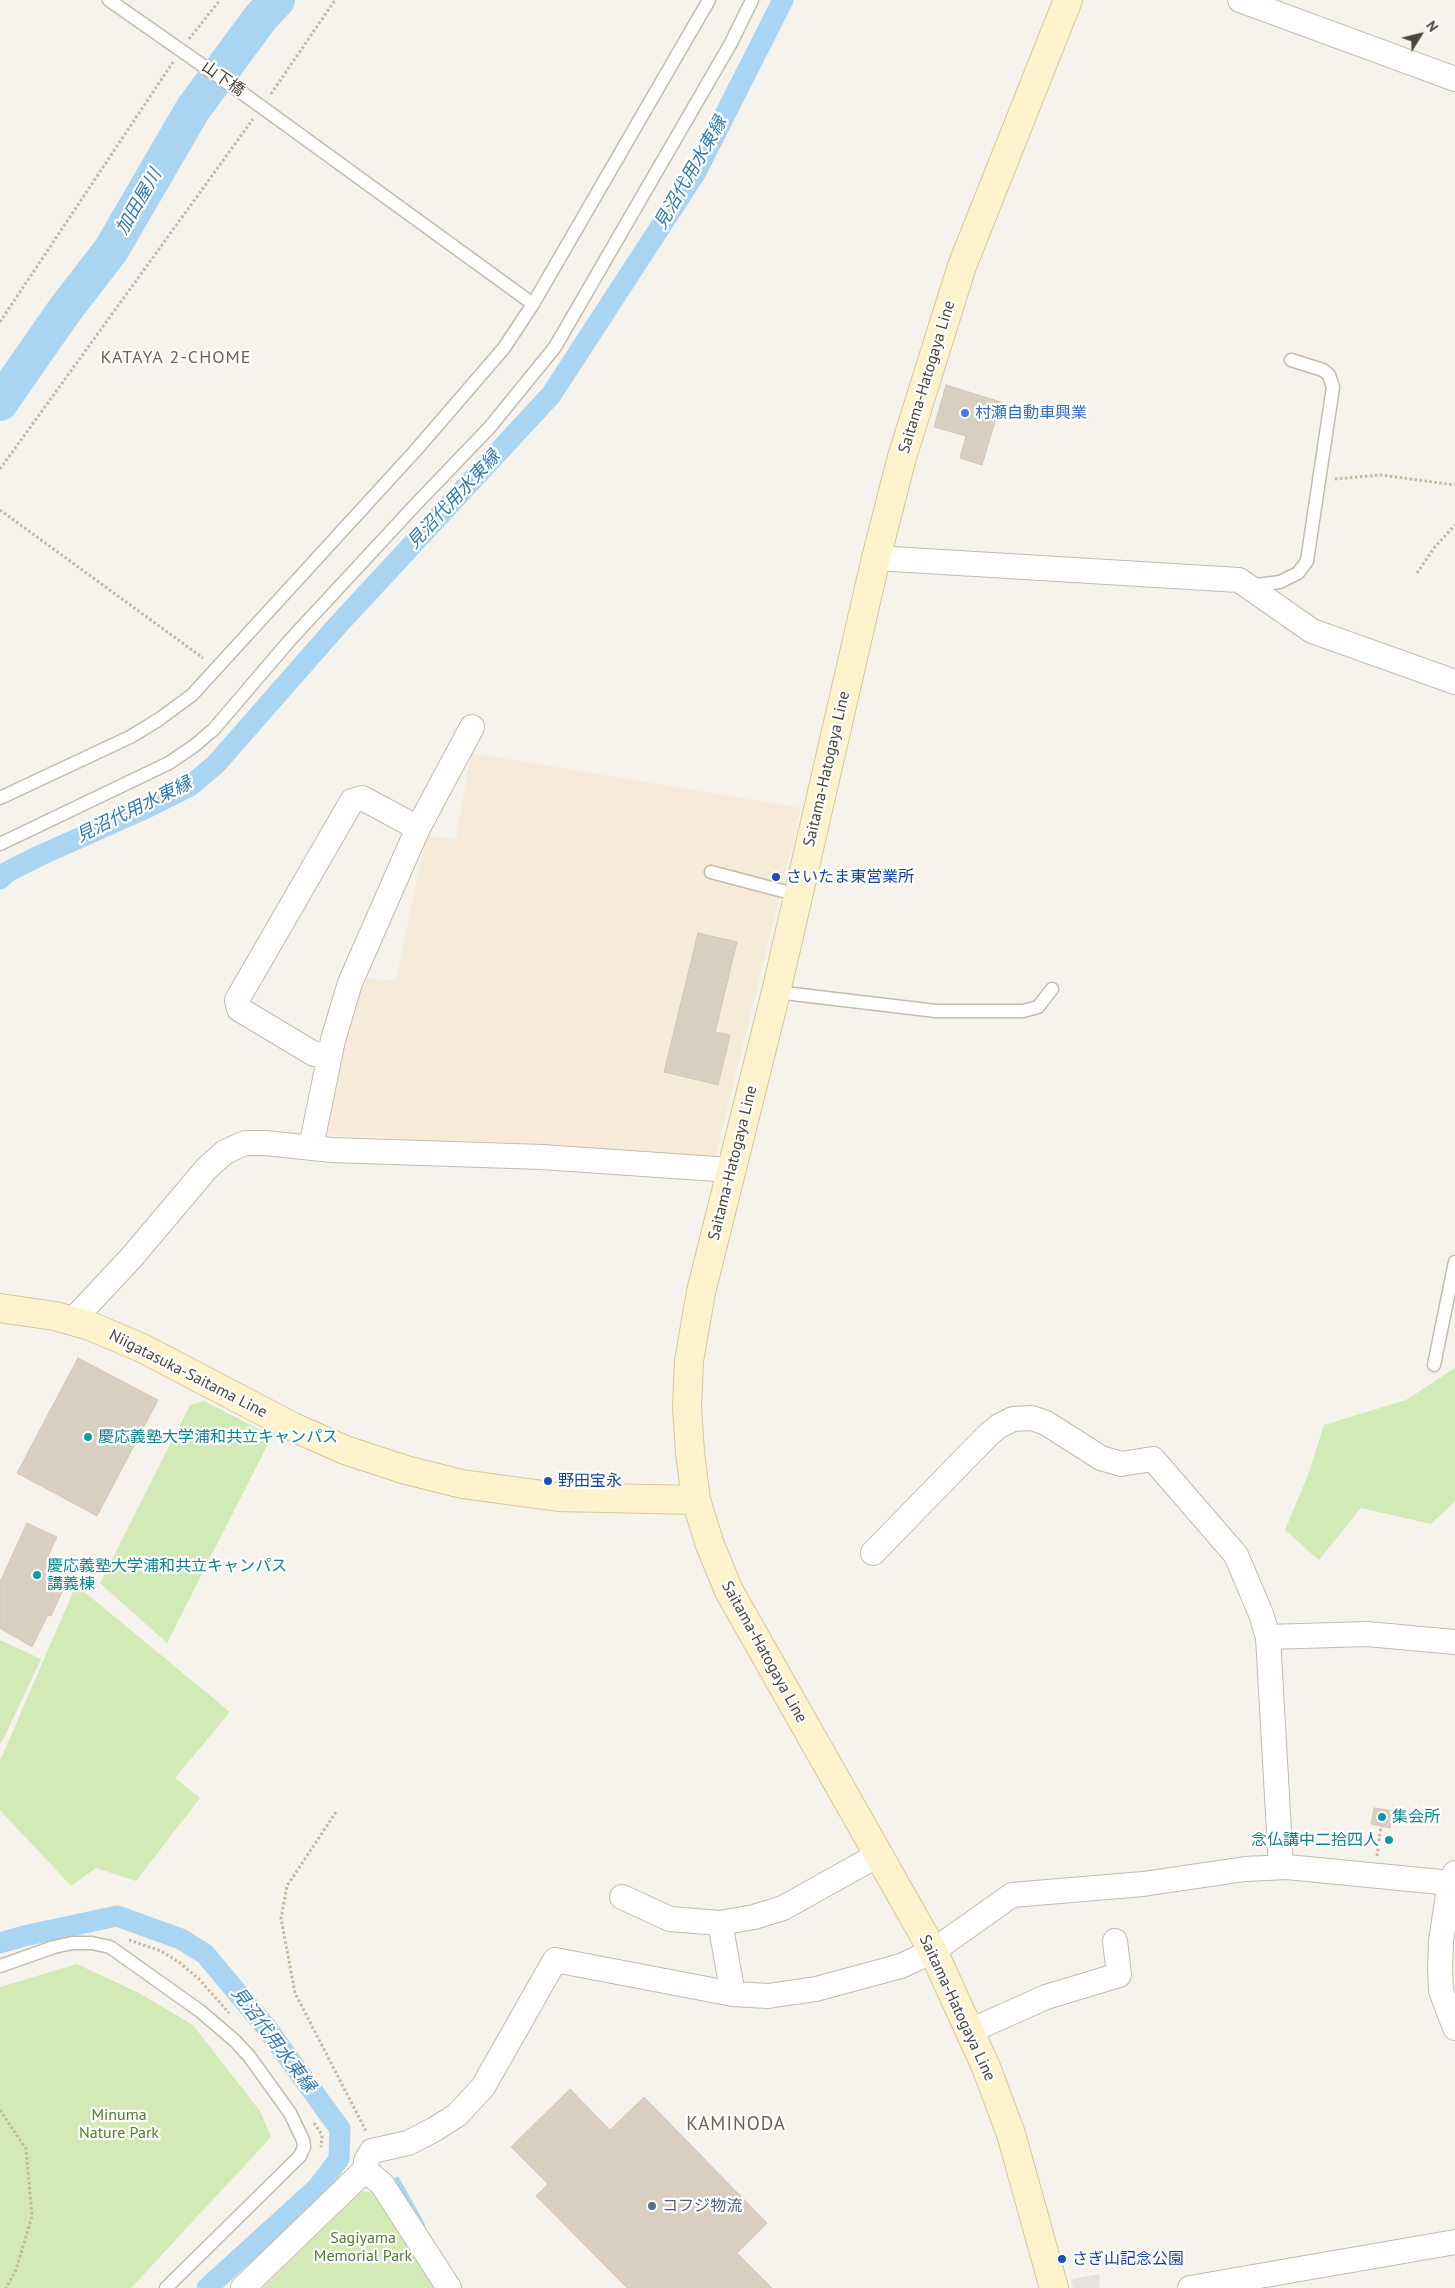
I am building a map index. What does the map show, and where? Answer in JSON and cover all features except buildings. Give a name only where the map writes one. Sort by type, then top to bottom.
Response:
[{"type":"main road","name":"Saitama-Hatogaya Line","points":[[1054,2288],[1011,2134],[986,2067],[933,1951],[729,1591],[710,1546],[696,1500],[687,1407],[689,1361],[701,1292],[776,992],[876,558],[902,457],[962,266],[1068,0]]},
{"type":"main road","name":"Niigatasuka-Saitama Line","points":[[0,1308],[90,1326],[142,1348],[293,1426],[345,1450],[406,1470],[462,1484],[529,1494],[558,1497],[696,1500]]},
{"type":"street","points":[[1240,0],[1455,79]]},
{"type":"street","points":[[876,558],[1239,580],[1312,631],[1455,682]]},
{"type":"street","points":[[311,1147],[330,1053],[350,983],[418,828],[472,728]]},
{"type":"street","points":[[330,1053],[314,1054],[239,1009],[237,1000],[352,801],[362,798],[418,828]]},
{"type":"street","points":[[72,1321],[131,1258],[207,1168],[225,1152],[245,1143],[332,1150],[542,1157],[731,1170]]},
{"type":"street","points":[[873,1553],[988,1435],[999,1426],[1013,1419],[1032,1418],[1064,1433],[1101,1458],[1121,1464],[1152,1459],[1236,1555],[1251,1586],[1268,1637],[1281,1867]]},
{"type":"street","points":[[1268,1637],[1367,1634],[1455,1642]]},
{"type":"street","points":[[622,1897],[670,1919],[720,1924],[754,1917],[783,1908],[878,1855]]},
{"type":"street","points":[[243,2288],[369,2160],[408,2143],[457,2115],[483,2087],[556,1960],[733,1994],[768,1996],[816,1989],[901,1966],[933,1951],[1012,1895],[1143,1884],[1245,1869],[1281,1867],[1374,1876],[1453,1878],[1441,1941],[1440,1968],[1442,1991],[1455,2028]]},
{"type":"street","points":[[720,1924],[733,1994]]},
{"type":"street","points":[[970,2031],[1046,1998],[1119,1975],[1115,1941]]},
{"type":"street","points":[[369,2160],[382,2184],[449,2288]]},
{"type":"street","points":[[1190,2288],[1455,2242]]},
{"type":"lane","name":"山下橋","points":[[110,0],[533,304]]},
{"type":"lane","points":[[0,798],[130,736],[158,720],[192,695],[218,669],[485,370],[504,348],[533,304],[709,0]]},
{"type":"lane","points":[[0,844],[169,763],[194,746],[214,729],[290,640],[490,427],[555,347],[731,42],[752,0]]},
{"type":"lane","points":[[1248,586],[1280,582],[1298,573],[1307,561],[1333,388],[1329,375],[1323,370],[1291,360]]},
{"type":"lane","points":[[711,872],[798,895]]},
{"type":"lane","points":[[776,992],[936,1011],[1023,1011],[1038,1006],[1052,989]]},
{"type":"lane","points":[[1434,1365],[1455,1262]]},
{"type":"lane","points":[[0,1966],[54,1946],[72,1943],[92,1943],[110,1947],[200,2011],[234,2040],[249,2056],[290,2113],[303,2140],[304,2147],[300,2156],[166,2288]]},
{"type":"path","points":[[0,322],[181,50],[220,0]]},
{"type":"path","points":[[0,470],[257,104],[335,0]]},
{"type":"path","points":[[1319,481],[1381,475],[1455,485]]},
{"type":"path","points":[[0,510],[218,669]]},
{"type":"path","points":[[1418,573],[1434,548],[1455,525]]},
{"type":"path","points":[[336,1812],[287,1886],[282,1918],[295,1993],[360,2118],[369,2160]]},
{"type":"path","points":[[1374,1876],[1382,1826]]},
{"type":"path","points":[[124,1939],[161,1951],[180,1963],[200,1979],[234,2019]]},
{"type":"path","points":[[0,2110],[26,2150],[32,2216],[16,2270],[6,2288]]},
{"type":"path","points":[[309,2117],[322,2135],[321,2149]]},
{"type":"shaded area","points":[[471,753],[801,808],[715,1159],[546,1145],[330,1135],[326,1126],[337,1069],[363,978],[396,981],[426,836],[456,839]]},
{"type":"shaded area","points":[[1099,2274],[1100,2288],[1073,2288],[1071,2279]]},
{"type":"green space","points":[[1455,1368],[1455,1501],[1431,1524],[1361,1508],[1319,1560],[1285,1530],[1308,1475],[1324,1425],[1406,1400]]},
{"type":"green space","points":[[204,1401],[272,1436],[167,1643],[100,1583],[190,1405]]},
{"type":"green space","points":[[76,1585],[230,1712],[175,1778],[200,1798],[136,1881],[96,1868],[71,1886],[0,1810],[0,1761]]},
{"type":"green space","points":[[0,1640],[41,1659],[1,1744],[0,1743]]},
{"type":"green space","name":"Minuma Nature Park","points":[[77,1964],[139,1993],[193,2025],[260,2111],[271,2137],[131,2288],[0,2288],[0,1987]]},
{"type":"green space","name":"Sagiyama Memorial Park","points":[[361,2191],[378,2193],[437,2288],[263,2288]]},
{"type":"waterway","name":"加田屋川","points":[[0,403],[64,311],[111,250],[193,109],[261,17],[277,0]]},
{"type":"waterway","name":"見沼代用水東縁","points":[[0,879],[7,872],[41,855],[142,810],[190,786],[216,764],[337,626],[551,395],[696,172],[783,0]]},
{"type":"waterway","name":"見沼代用水東縁","points":[[0,1943],[117,1916],[181,1939],[205,1954],[266,2027],[340,2129],[339,2159],[317,2188],[207,2288]]},
{"type":"waterway","points":[[397,2180],[422,2225]]},
{"type":"place","name":"村瀬自動車興業","points":[[965,413]]},
{"type":"place","name":"さいたま東営業所","points":[[776,877]]},
{"type":"place","name":"慶応義塾大学浦和共立キャンパス","points":[[88,1437]]},
{"type":"place","name":"野田宝永","points":[[548,1481]]},
{"type":"place","name":"慶応義塾大学浦和共立キャンパス 講義棟","points":[[37,1575]]},
{"type":"place","name":"集会所","points":[[1382,1817]]},
{"type":"place","name":"念仏講中二拾四人","points":[[1389,1840]]},
{"type":"place","name":"コフジ物流","points":[[652,2206]]},
{"type":"place","name":"さぎ山記念公園","points":[[1062,2259]]},
{"type":"district","name":"KATAYA 2-CHOME","points":[[176,358]]},
{"type":"district","name":"KAMINODA","points":[[736,2125]]}]
